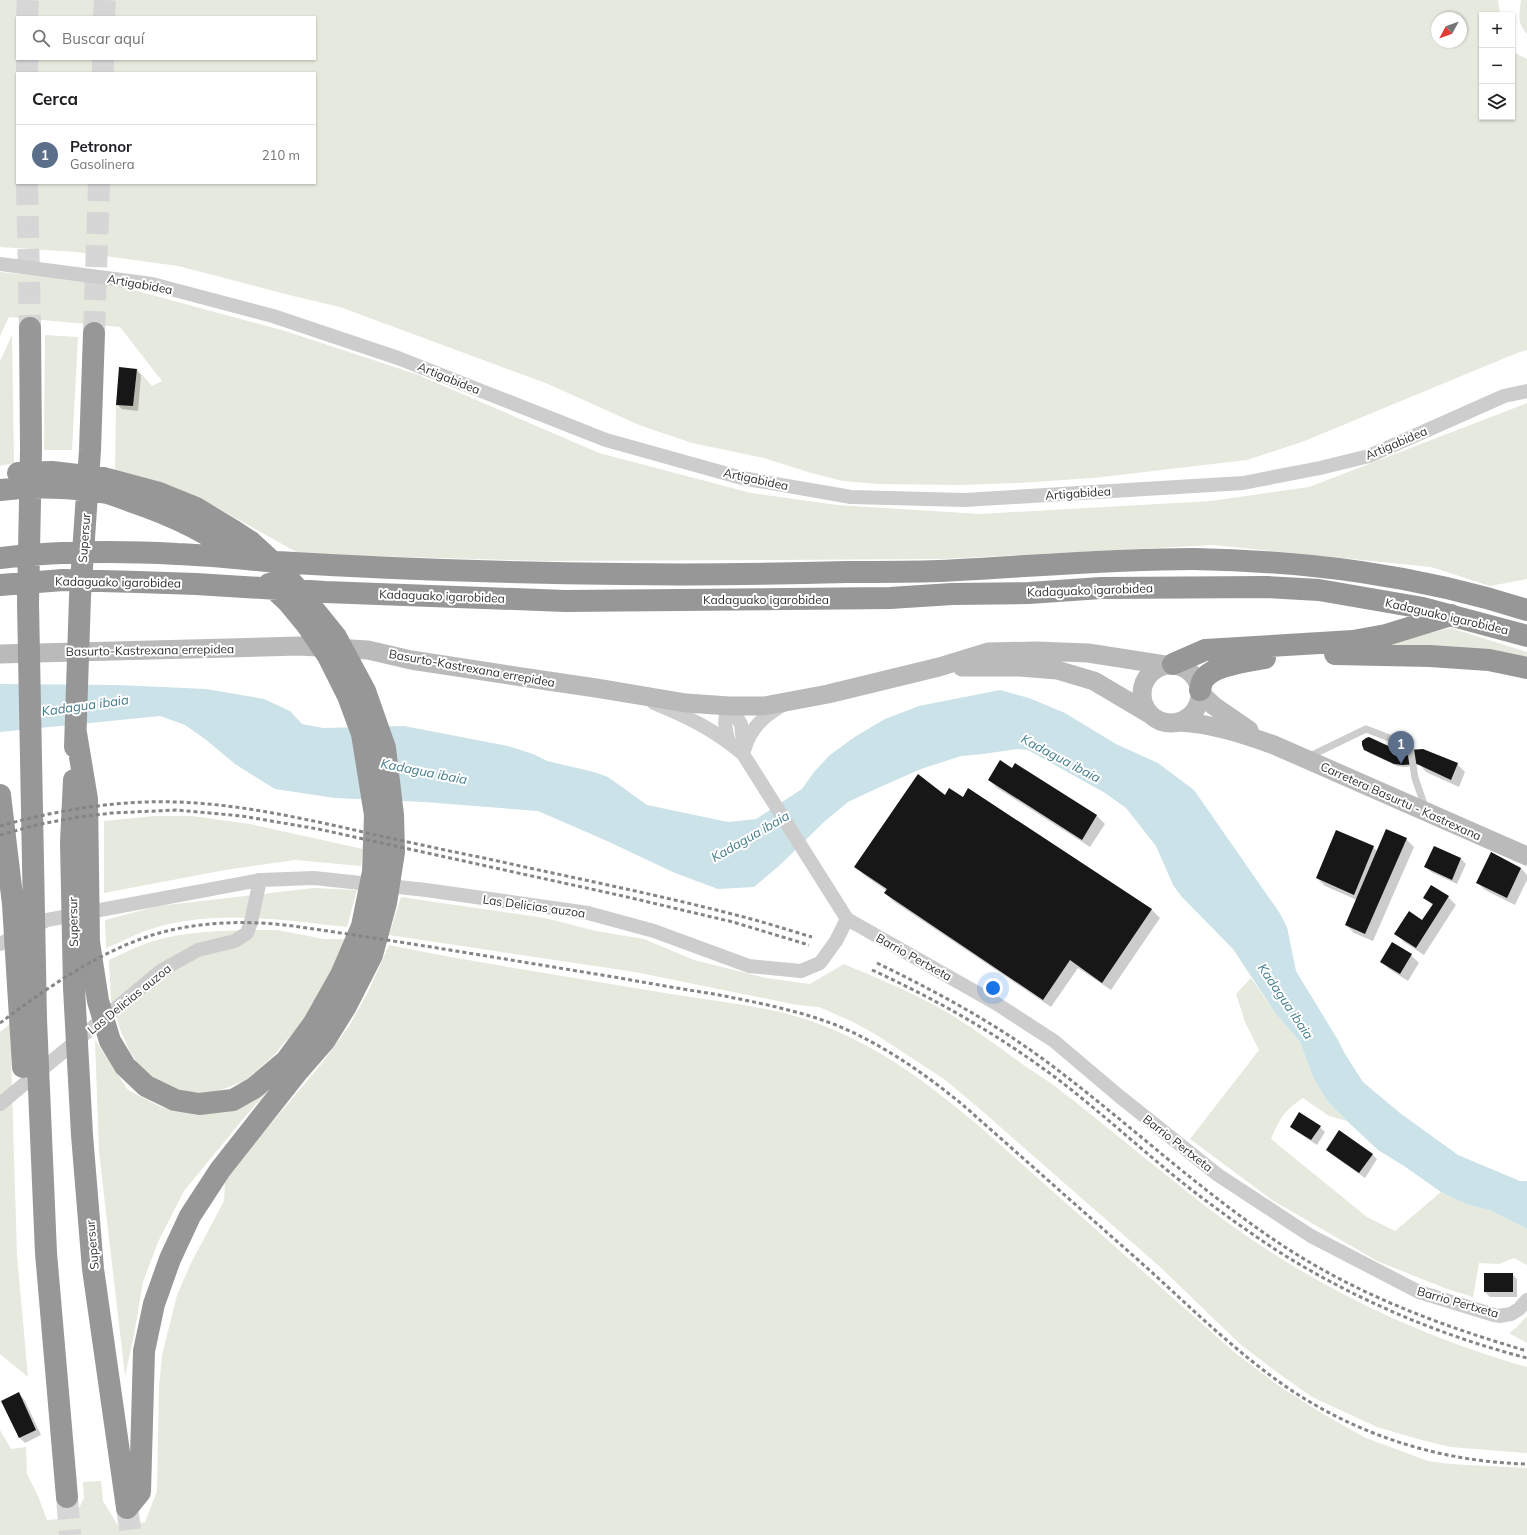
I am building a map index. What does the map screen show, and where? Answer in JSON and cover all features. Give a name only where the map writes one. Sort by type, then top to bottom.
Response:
[{"type":"highway","points":[[30,328],[28,603],[36,1019],[47,1262],[67,1497]]},
{"type":"highway","name":"Supersur","points":[[94,333],[90,450],[80,597],[71,842],[74,988],[82,1135],[94,1268],[127,1508],[140,1492],[144,1351],[154,1304],[170,1259],[190,1216],[292,1066]]},
{"type":"highway","points":[[0,476],[52,472],[103,478],[156,501]]},
{"type":"highway","points":[[0,490],[14,488],[56,488],[107,493],[196,508],[250,542],[278,567],[336,637],[365,691],[385,748],[393,815],[394,852],[386,903],[372,955],[346,1006],[325,1040],[292,1066],[233,1100],[199,1104],[175,1100],[146,1086],[125,1066],[110,1041],[98,1001],[89,942],[88,799],[76,733]]},
{"type":"highway","name":"Kadaguako igarobidea","points":[[0,558],[19,555],[81,552],[176,553],[278,562],[453,571],[718,575],[934,571],[1192,559],[1296,564],[1335,568],[1398,577],[1525,603]]},
{"type":"highway","name":"Kadaguako igarobidea","points":[[0,585],[63,580],[145,582],[325,592],[565,601],[890,598],[952,594],[1029,593],[1101,588],[1267,587],[1319,590],[1423,608],[1495,626],[1527,636]]},
{"type":"highway","points":[[1169,665],[1205,650],[1346,642],[1386,635],[1525,603]]},
{"type":"highway","points":[[1200,692],[1203,680],[1209,674],[1220,668],[1270,657],[1329,654],[1430,656],[1489,660],[1527,668]]},
{"type":"highway","points":[[0,795],[13,904],[30,1178],[47,1262]]},
{"type":"street","name":"Artigabidea","points":[[0,264],[152,284],[273,316],[398,358],[606,440],[742,478],[851,497],[965,500],[1243,483],[1320,468],[1368,456],[1504,396],[1527,391]]},
{"type":"street","name":"Basurto-Kastrexana errepidea","points":[[0,654],[300,646],[368,650],[411,660],[686,703],[729,706],[764,706],[828,694],[939,667],[988,652],[1036,651],[1088,653],[1169,665]]},
{"type":"street","points":[[1169,665],[1181,666],[1189,670],[1195,677],[1200,692],[1214,706],[1241,725],[1274,744],[1237,732],[1201,723],[1164,723],[1148,713],[1143,705],[1141,696],[1142,687],[1150,672],[1157,667],[1169,665]]},
{"type":"street","name":"Basurto-Kastrexana errepidea","points":[[939,667],[1020,667],[1057,670],[1094,680],[1148,713]]},
{"type":"street","points":[[1180,722],[1190,716],[1196,709],[1200,692]]},
{"type":"street","points":[[628,693],[688,717],[710,729],[744,753],[847,919]]},
{"type":"street","points":[[744,753],[747,740],[755,726],[769,712],[789,701]]},
{"type":"street","points":[[729,742],[725,724],[725,713],[729,706],[741,724],[744,753]]},
{"type":"street","name":"Carretera Basurtu - Kastrexana","points":[[1274,744],[1527,856]]},
{"type":"street","name":"Las Delicias auzoa","points":[[0,944],[47,920],[260,880],[314,878],[426,890],[588,913],[654,931],[749,966],[801,971],[820,963],[836,941],[847,919]]},
{"type":"street","name":"Las Delicias auzoa","points":[[0,1104],[162,970],[198,950],[235,941],[247,933],[251,922],[260,880]]},
{"type":"street","name":"Barrio Pertxeta","points":[[847,919],[997,1004],[1054,1041],[1119,1096],[1218,1175],[1311,1236],[1419,1292],[1494,1315],[1500,1316],[1511,1314],[1519,1309],[1527,1300]]},
{"type":"lane","points":[[1305,758],[1366,729],[1410,746],[1415,778],[1428,813]]},
{"type":"shaded area","points":[[0,0],[1498,0],[1500,12],[1479,12],[1479,120],[1515,120],[1515,53],[1527,59],[1527,350],[1302,442],[1247,460],[1093,478],[1018,483],[958,485],[878,484],[843,481],[811,473],[764,458],[692,443],[639,425],[548,384],[340,307],[178,266],[76,252],[0,247]]},
{"type":"shaded area","points":[[1521,0],[1527,0],[1527,34],[1520,22],[1519,14]]},
{"type":"shaded area","points":[[0,272],[104,282],[285,331],[416,374],[599,453],[751,493],[837,505],[980,514],[1211,501],[1309,487],[1527,403],[1527,579],[1490,586],[1431,567],[1213,545],[942,559],[542,561],[300,554],[198,497],[115,472],[116,405],[133,406],[137,369],[152,386],[162,381],[120,327],[9,317],[0,336]]},
{"type":"shaded area","points":[[12,335],[14,463],[0,466],[0,361]]},
{"type":"shaded area","points":[[45,335],[78,337],[72,450],[44,450]]},
{"type":"shaded area","points":[[1451,628],[1527,652],[1527,662],[1495,652],[1446,646],[1360,648]]},
{"type":"shaded area","points":[[154,816],[192,816],[250,824],[363,849],[361,866],[295,860],[225,870],[104,893],[104,821]]},
{"type":"shaded area","points":[[314,888],[357,890],[347,927],[271,919],[221,918],[195,920],[170,924],[145,931],[106,948],[105,920],[158,906]]},
{"type":"shaded area","points":[[401,897],[545,918],[596,931],[644,939],[694,960],[766,978],[810,984],[844,964],[936,1006],[981,1034],[1052,1084],[1209,1209],[1280,1258],[1348,1296],[1418,1329],[1490,1356],[1527,1367],[1527,1453],[1450,1447],[1414,1438],[1377,1427],[1312,1397],[1240,1344],[1159,1266],[944,1079],[875,1034],[853,1022],[819,1007],[797,1005],[635,972],[389,935]]},
{"type":"shaded area","points":[[277,930],[324,939],[345,939],[329,979],[312,1011],[272,1057],[245,1081],[221,1090],[202,1094],[182,1092],[165,1085],[144,1072],[130,1052],[120,1029],[111,1000],[109,960],[156,940],[184,934]]},
{"type":"shaded area","points":[[389,945],[494,965],[775,1011],[815,1022],[854,1039],[910,1072],[961,1111],[1234,1352],[1279,1386],[1323,1414],[1366,1438],[1428,1461],[1450,1464],[1527,1468],[1527,1535],[0,1535],[0,1430],[11,1449],[26,1447],[27,1474],[38,1496],[47,1520],[74,1518],[84,1498],[83,1482],[101,1481],[103,1501],[119,1527],[145,1522],[157,1491],[159,1386],[162,1355],[177,1295],[191,1263],[224,1201],[225,1181],[243,1157],[323,1062],[349,1026],[369,990]]},
{"type":"shaded area","points":[[1251,978],[1276,1014],[1300,1042],[1313,1077],[1327,1101],[1347,1121],[1329,1116],[1303,1098],[1291,1107],[1283,1116],[1271,1139],[1367,1217],[1395,1231],[1441,1192],[1468,1205],[1489,1210],[1527,1229],[1527,1265],[1514,1258],[1499,1264],[1479,1263],[1473,1297],[1447,1289],[1377,1261],[1272,1200],[1190,1139],[1259,1050],[1245,1022],[1236,994]]},
{"type":"shaded area","points":[[10,1024],[17,1255],[28,1377],[0,1354],[0,1032]]},
{"type":"shaded area","points":[[95,1040],[128,1090],[161,1107],[198,1115],[290,1068],[248,1113],[184,1191],[158,1242],[143,1282],[125,1376],[99,1152]]},
{"type":"shaded area","points":[[1527,1316],[1527,1343],[1509,1333]]},
{"type":"water","name":"Kadagua ibaia","points":[[0,684],[118,685],[206,689],[264,699],[290,711],[302,724],[323,728],[404,726],[508,746],[533,754],[547,761],[594,772],[608,777],[647,805],[728,822],[756,819],[802,789],[814,772],[830,755],[856,736],[885,719],[919,706],[1000,690],[1029,698],[1065,713],[1116,744],[1158,763],[1194,790],[1279,912],[1287,927],[1296,971],[1363,1082],[1400,1113],[1458,1155],[1520,1181],[1527,1181],[1527,1229],[1489,1210],[1468,1205],[1441,1192],[1378,1150],[1347,1121],[1327,1101],[1313,1077],[1300,1042],[1276,1014],[1233,949],[1181,896],[1173,885],[1156,846],[1126,808],[1105,793],[1028,750],[1017,749],[961,756],[921,769],[880,787],[848,802],[825,821],[780,865],[754,887],[718,889],[675,873],[538,811],[424,802],[335,798],[275,789],[235,764],[205,739],[185,725],[160,716],[0,732]]},
{"type":"building","points":[[119,367],[137,369],[133,406],[116,405]]},
{"type":"building","points":[[1369,737],[1397,750],[1423,749],[1458,763],[1451,780],[1417,764],[1394,764],[1364,750],[1362,741]]},
{"type":"building","points":[[1000,760],[1012,768],[1015,763],[1097,815],[1082,840],[988,780]]},
{"type":"building","points":[[918,774],[945,795],[949,788],[963,797],[968,788],[1152,909],[1102,983],[1070,960],[1043,1000],[884,893],[887,889],[854,867]]},
{"type":"building","points":[[1386,829],[1407,838],[1365,934],[1345,925]]},
{"type":"building","points":[[1336,830],[1374,846],[1354,895],[1316,878]]},
{"type":"building","points":[[1434,846],[1461,858],[1452,880],[1424,867]]},
{"type":"building","points":[[1491,852],[1521,868],[1507,898],[1476,883]]},
{"type":"building","points":[[1431,885],[1449,896],[1416,948],[1394,934],[1409,911],[1422,920],[1433,904],[1423,898]]},
{"type":"building","points":[[1392,942],[1412,954],[1400,974],[1380,962]]},
{"type":"building","points":[[1299,1112],[1321,1126],[1311,1140],[1290,1127]]},
{"type":"building","points":[[1339,1130],[1373,1154],[1359,1173],[1326,1150]]},
{"type":"building","points":[[1484,1273],[1513,1273],[1513,1292],[1484,1292]]},
{"type":"building","points":[[19,1392],[36,1430],[19,1438],[1,1401]]},
{"type":"tunnel","points":[[27,16],[28,0]]},
{"type":"tunnel","points":[[104,16],[105,0]]},
{"type":"tunnel","points":[[27,60],[27,72]]},
{"type":"tunnel","points":[[103,60],[103,72]]},
{"type":"tunnel","points":[[27,184],[30,328]]},
{"type":"tunnel","points":[[94,333],[99,184]]},
{"type":"tunnel","points":[[67,1497],[70,1535]]},
{"type":"tunnel","points":[[127,1508],[131,1535]]},
{"type":"railway","points":[[0,826],[43,815],[110,804],[177,802],[220,805],[264,811],[644,893],[749,918],[812,937]]},
{"type":"railway","points":[[0,835],[40,824],[112,813],[176,810],[242,816],[318,829],[623,896],[733,922],[809,945]]},
{"type":"railway","points":[[0,1023],[66,977],[101,956],[138,940],[157,934],[197,925],[218,923],[280,924],[457,951],[714,994],[760,1003],[806,1015],[836,1025],[870,1041],[902,1060],[948,1093],[1146,1267],[1231,1344],[1267,1373],[1312,1403],[1341,1419],[1400,1443],[1463,1458],[1527,1464]]},
{"type":"railway","points":[[877,963],[962,1007],[1023,1045],[1074,1082],[1225,1204],[1288,1249],[1316,1266],[1345,1282],[1404,1309],[1464,1331],[1527,1351]]},
{"type":"railway","points":[[872,970],[951,1010],[1026,1056],[1073,1091],[1206,1201],[1273,1248],[1303,1266],[1364,1299],[1396,1313],[1461,1338],[1527,1358]]},
{"type":"place","name":"Petronor","points":[[1401,764]]}]
